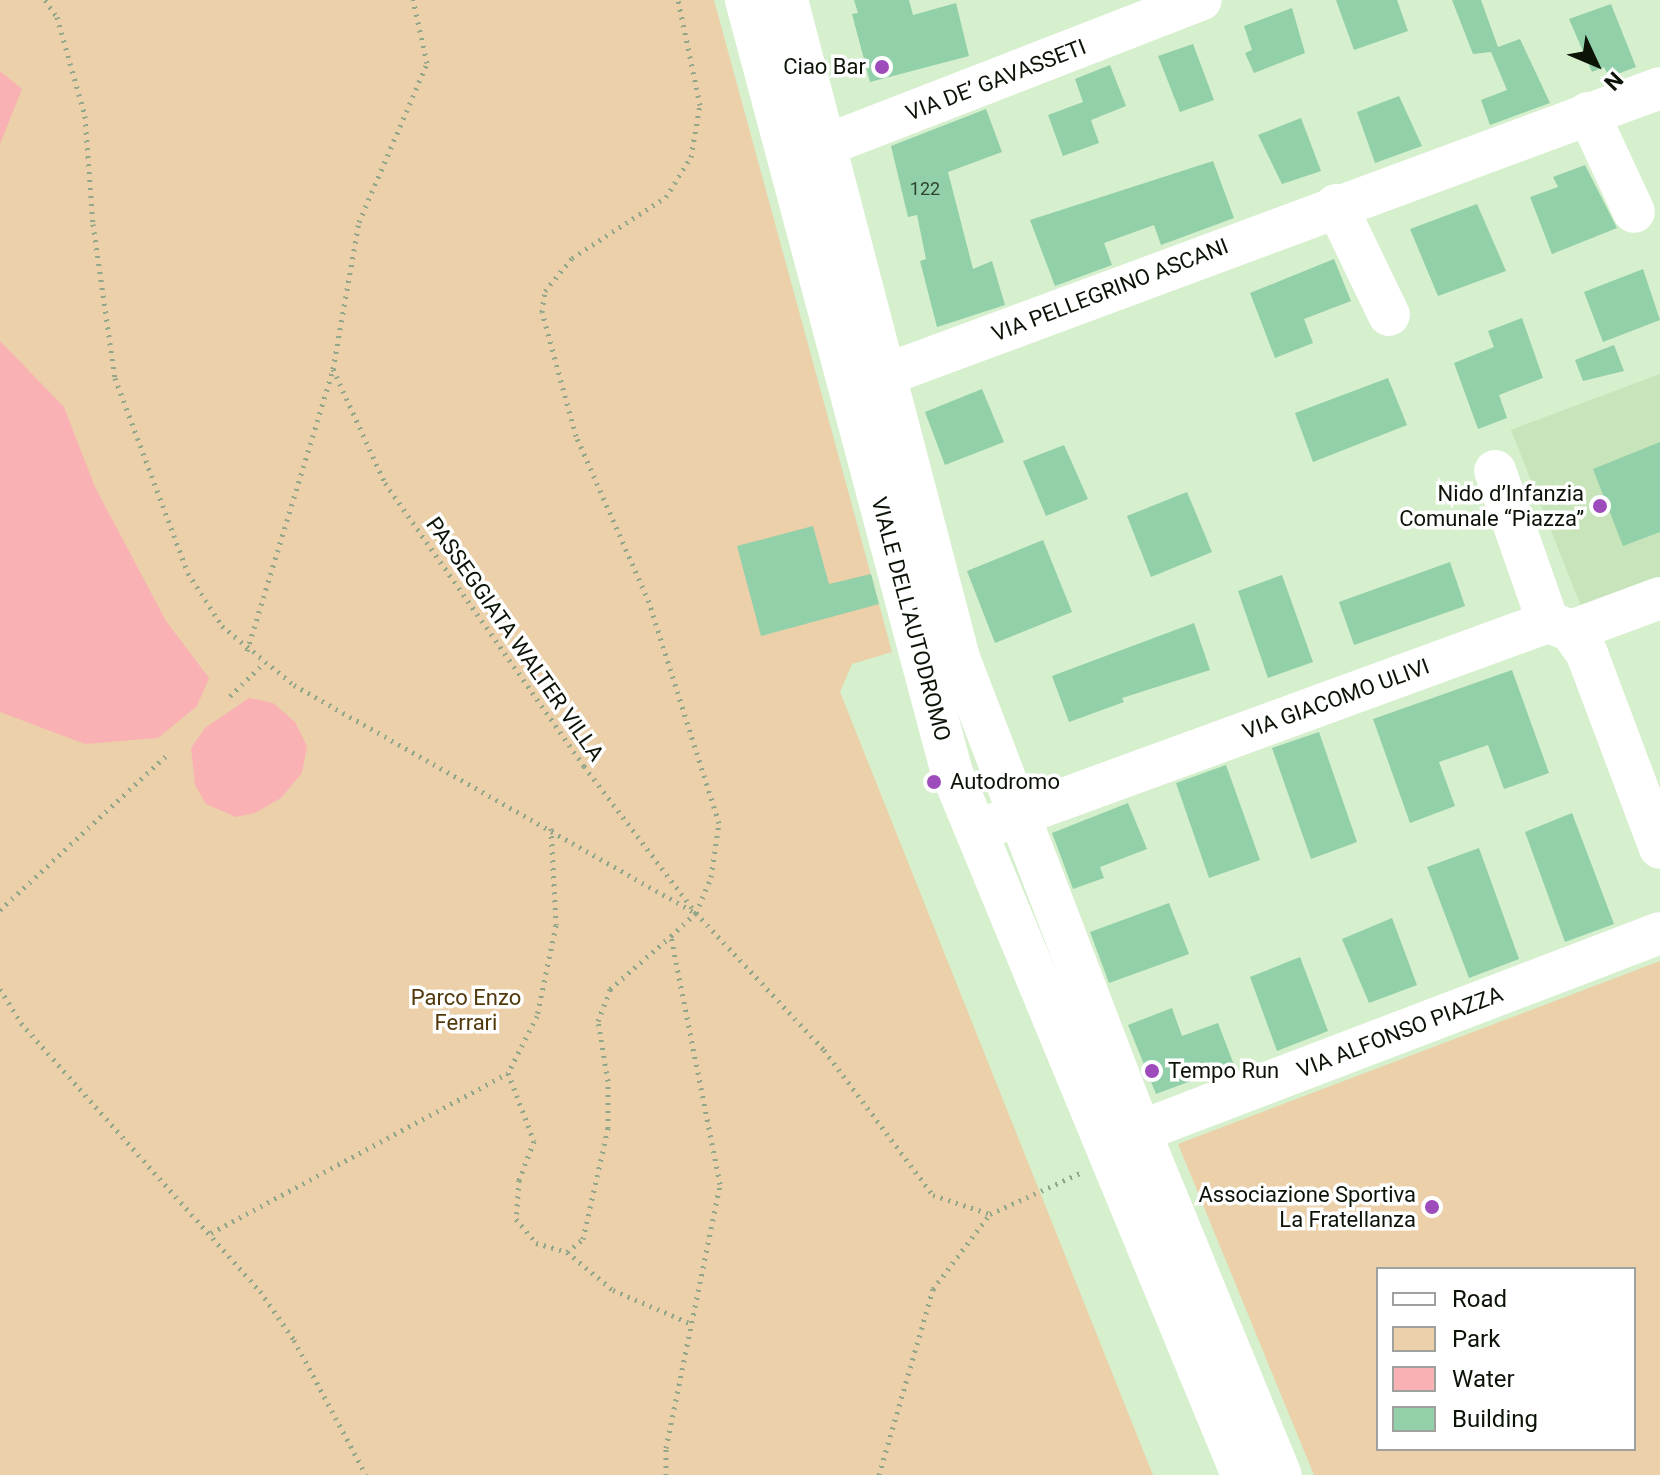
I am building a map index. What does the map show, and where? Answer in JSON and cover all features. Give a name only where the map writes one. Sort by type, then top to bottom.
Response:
[{"type":"street","name":"VIALE DELL'AUTODROMO","points":[[746,0],[806,153],[885,375],[973,832],[1152,1212],[1281,1475]]},
{"type":"street","name":"VIALE DELL'AUTODROMO","points":[[787,0],[806,153],[941,664],[1019,814],[1141,1131],[1152,1212],[1242,1475]]},
{"type":"street","name":"VIA DE’ GAVASSETI","points":[[806,153],[1201,0]]},
{"type":"street","name":"VIA PELLEGRINO ASCANI","points":[[885,375],[1336,205],[1660,88]]},
{"type":"street","points":[[1588,113],[1634,212]]},
{"type":"street","points":[[1336,205],[1389,315]]},
{"type":"street","points":[[1495,471],[1560,626],[1587,654],[1660,848]]},
{"type":"street","name":"VIA GIACOMO ULIVI","points":[[973,832],[1560,626],[1660,598]]},
{"type":"street","name":"VIA ALFONSO PIAZZA","points":[[1141,1131],[1660,933]]},
{"type":"path","points":[[45,0],[57,17],[85,116],[93,224],[115,378],[188,573],[222,626],[263,664],[696,913],[824,1050],[933,1195],[990,1214],[933,1289],[879,1475]]},
{"type":"path","points":[[247,651],[333,369],[359,222],[427,63],[413,0]]},
{"type":"path","points":[[567,1252],[583,1239],[608,1128],[608,1081],[598,1021],[610,989],[696,913],[711,877],[719,823],[649,602],[576,436],[542,312],[545,291],[572,258],[666,197],[691,157],[700,105],[678,0]]},
{"type":"path","name":"PASSEGGIATA WALTER VILLA","points":[[333,369],[385,483],[584,766],[696,913]]},
{"type":"path","points":[[230,696],[263,664]]},
{"type":"path","points":[[0,910],[169,753]]},
{"type":"path","points":[[211,1233],[508,1073],[537,1016],[556,925],[551,827]]},
{"type":"path","points":[[666,1475],[720,1184],[671,936]]},
{"type":"path","points":[[0,989],[31,1034],[211,1233],[294,1340],[366,1475]]},
{"type":"path","points":[[508,1073],[534,1141],[519,1180],[516,1219],[536,1243],[567,1252],[613,1290],[692,1324]]},
{"type":"shaded area","name":"Nido d’Infanzia Comunale “Piazza”","points":[[1660,374],[1660,582],[1583,611],[1511,430]]},
{"type":"green space","name":"Parco Enzo Ferrari","points":[[0,0],[714,0],[892,652],[852,664],[840,692],[1153,1475],[0,1475]]},
{"type":"green space","name":"Associazione Sportiva La Fratellanza","points":[[1660,961],[1660,1475],[1314,1475],[1178,1144]]},
{"type":"water","points":[[0,71],[22,89],[0,144]]},
{"type":"water","points":[[0,341],[64,407],[95,487],[166,621],[209,678],[197,706],[158,738],[85,744],[0,712]]},
{"type":"water","points":[[249,698],[273,703],[295,722],[307,746],[302,773],[281,798],[255,813],[236,817],[206,804],[195,785],[191,748],[205,728]]},
{"type":"building","points":[[854,0],[909,0],[913,15],[956,3],[969,56],[870,82],[852,14],[858,13]]},
{"type":"building","points":[[1336,0],[1397,0],[1408,31],[1354,50]]},
{"type":"building","points":[[1452,0],[1481,0],[1498,47],[1520,39],[1550,103],[1490,125],[1481,100],[1507,90],[1491,52],[1473,54]]},
{"type":"building","points":[[1611,4],[1636,67],[1609,77],[1604,67],[1592,72],[1569,19]]},
{"type":"building","points":[[1292,8],[1305,53],[1254,73],[1245,53],[1252,50],[1244,26]]},
{"type":"building","points":[[1193,44],[1214,100],[1180,112],[1158,56]]},
{"type":"building","points":[[1110,65],[1126,106],[1091,120],[1099,143],[1063,156],[1048,115],[1083,102],[1075,79]]},
{"type":"building","points":[[1399,96],[1422,146],[1375,163],[1357,112]]},
{"type":"building","points":[[986,109],[1002,152],[948,172],[973,269],[992,261],[1005,305],[937,327],[920,261],[926,259],[917,215],[908,217],[891,146]]},
{"type":"building","points":[[1301,118],[1321,171],[1282,184],[1258,135]]},
{"type":"building","points":[[1213,161],[1234,218],[1161,245],[1154,225],[1104,243],[1112,265],[1055,286],[1030,220]]},
{"type":"building","points":[[1585,165],[1617,228],[1552,254],[1530,197],[1558,187],[1553,177]]},
{"type":"building","points":[[1477,204],[1506,271],[1438,296],[1410,229]]},
{"type":"building","points":[[1334,259],[1351,301],[1304,319],[1313,343],[1275,358],[1250,293]]},
{"type":"building","points":[[1643,269],[1660,320],[1603,342],[1584,292]]},
{"type":"building","points":[[1522,318],[1543,378],[1499,395],[1507,418],[1478,429],[1454,363],[1494,347],[1488,331]]},
{"type":"building","points":[[1614,345],[1624,371],[1583,381],[1575,360]]},
{"type":"building","points":[[1388,378],[1407,425],[1313,462],[1295,413]]},
{"type":"building","points":[[982,389],[1004,442],[945,465],[925,412]]},
{"type":"building","points":[[1660,442],[1660,532],[1623,546],[1593,469]]},
{"type":"building","points":[[1064,445],[1088,499],[1046,516],[1023,461]]},
{"type":"building","points":[[1187,492],[1212,552],[1151,577],[1127,516]]},
{"type":"building","points":[[813,526],[829,584],[871,574],[879,604],[761,636],[737,546]]},
{"type":"building","points":[[1043,540],[1072,612],[995,643],[967,571]]},
{"type":"building","points":[[1450,562],[1465,606],[1354,645],[1339,602]]},
{"type":"building","points":[[1282,575],[1313,662],[1268,678],[1238,591]]},
{"type":"building","points":[[1194,623],[1210,670],[1122,698],[1124,702],[1069,722],[1052,676]]},
{"type":"building","points":[[1512,670],[1549,773],[1504,789],[1488,745],[1439,762],[1455,806],[1410,823],[1373,719]]},
{"type":"building","points":[[1319,732],[1357,842],[1311,859],[1272,748]]},
{"type":"building","points":[[1226,765],[1260,860],[1209,878],[1176,783]]},
{"type":"building","points":[[1128,803],[1147,849],[1100,867],[1104,878],[1073,889],[1052,833]]},
{"type":"building","points":[[1572,813],[1614,924],[1565,942],[1525,832]]},
{"type":"building","points":[[1479,848],[1519,959],[1469,978],[1427,867]]},
{"type":"building","points":[[1169,903],[1189,954],[1109,983],[1090,932]]},
{"type":"building","points":[[1392,918],[1417,985],[1369,1003],[1342,939]]},
{"type":"building","points":[[1300,957],[1328,1031],[1277,1051],[1250,977]]},
{"type":"building","points":[[1172,1008],[1182,1036],[1218,1023],[1234,1065],[1156,1094],[1128,1025]]},
{"type":"place","name":"Ciao Bar","points":[[882,67]]},
{"type":"place","name":"Nido d’Infanzia Comunale “Piazza”","points":[[1600,506]]},
{"type":"place","name":"Autodromo","points":[[934,782]]},
{"type":"place","name":"Tempo Run","points":[[1152,1071]]},
{"type":"place","name":"Associazione Sportiva La Fratellanza","points":[[1432,1207]]}]
